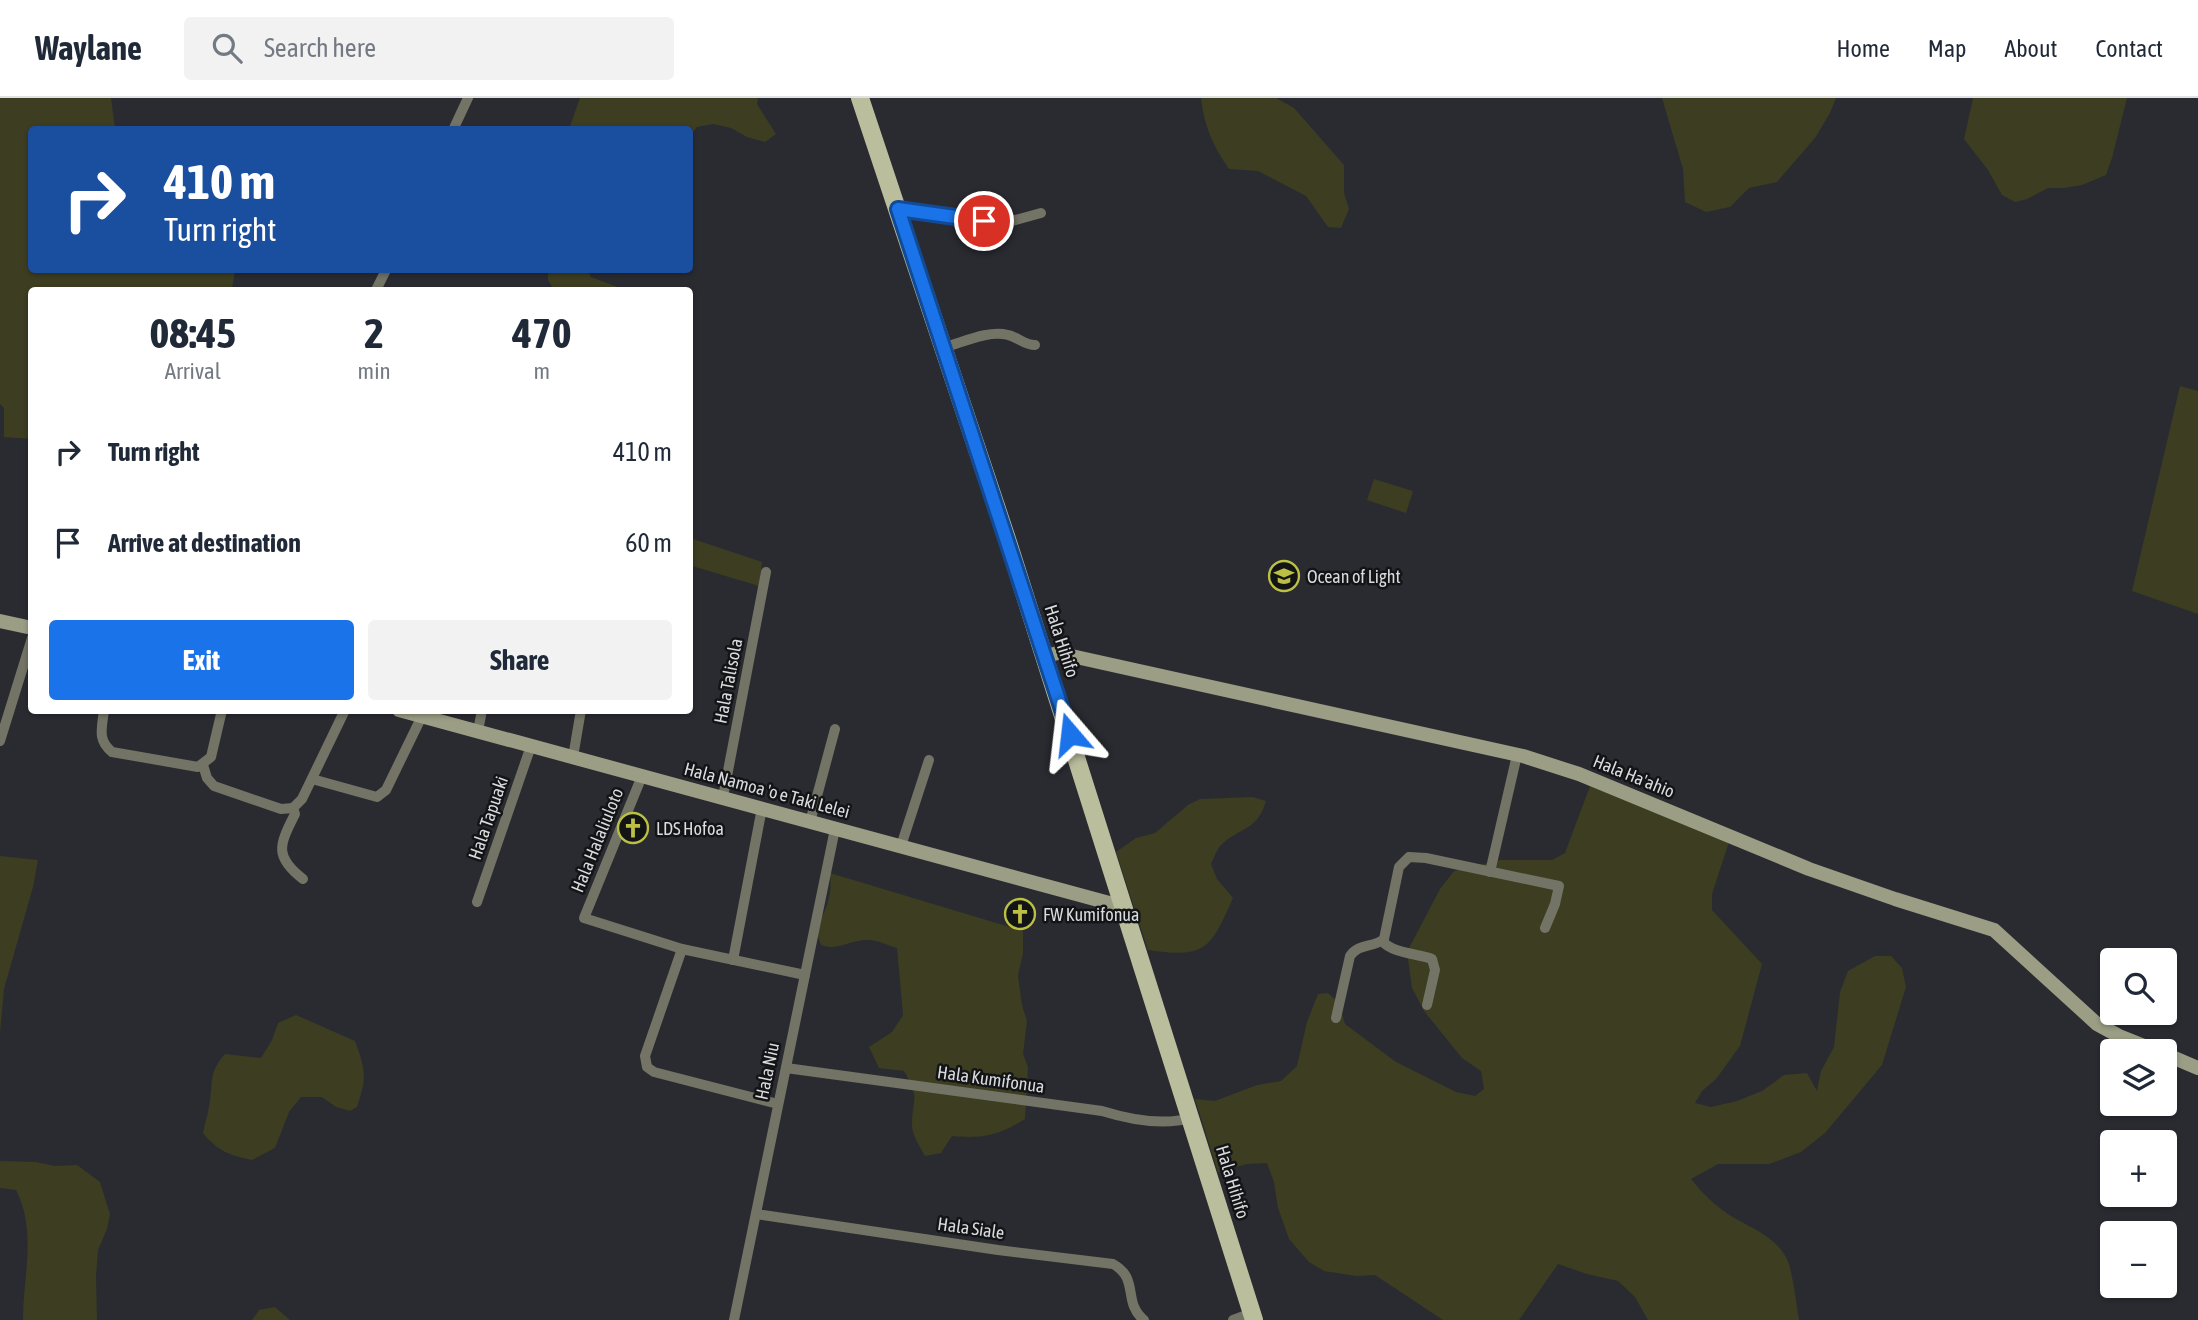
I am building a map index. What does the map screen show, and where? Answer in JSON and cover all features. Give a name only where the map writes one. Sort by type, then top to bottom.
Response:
[{"type":"main road","name":"Hala Hihifo","points":[[860,98],[945,347],[1045,656],[1253,1316]]},
{"type":"street","points":[[455,126],[468,98]]},
{"type":"street","points":[[898,209],[995,222],[1008,222],[1041,213]]},
{"type":"street","points":[[945,347],[997,333],[1035,345]]},
{"type":"street","name":"Hala Talisola","points":[[723,797],[766,572]]},
{"type":"street","points":[[0,621],[28,627]]},
{"type":"street","points":[[0,741],[28,651]]},
{"type":"street","name":"Hala Ha'ahio","points":[[1045,656],[1058,653],[1517,755],[1579,774],[1809,869],[1994,930],[2098,1024],[2126,1039]]},
{"type":"street","points":[[104,714],[101,736],[104,746],[112,752],[198,766],[211,757],[221,714]]},
{"type":"street","points":[[203,765],[206,778],[214,786],[281,809],[293,808],[302,799],[343,714]]},
{"type":"street","name":"Hala Namoa 'o e Taki Lelei","points":[[414,714],[1125,907]]},
{"type":"street","points":[[478,731],[481,714]]},
{"type":"street","points":[[573,757],[580,714]]},
{"type":"street","points":[[312,779],[377,797],[386,790],[422,716]]},
{"type":"street","points":[[810,822],[835,729]]},
{"type":"street","name":"Hala Tapuaki","points":[[477,902],[531,746]]},
{"type":"street","points":[[1490,872],[1517,755]]},
{"type":"street","points":[[901,846],[929,760]]},
{"type":"street","name":"Hala Halaliuloto","points":[[642,776],[584,918],[681,949]]},
{"type":"street","points":[[293,808],[295,814],[281,840],[282,856],[289,868],[303,879]]},
{"type":"street","points":[[733,960],[762,808]]},
{"type":"street","name":"Hala Niu","points":[[735,1319],[835,829]]},
{"type":"street","points":[[1382,941],[1399,867],[1409,857],[1426,858],[1559,886],[1545,928]]},
{"type":"street","points":[[1382,941],[1392,949],[1433,959],[1435,970],[1427,1005]]},
{"type":"street","points":[[1336,1018],[1350,956],[1362,946],[1382,941]]},
{"type":"street","points":[[778,1104],[654,1072],[647,1067],[645,1056],[681,949],[805,975]]},
{"type":"street","points":[[2177,1059],[2198,1068]]},
{"type":"street","name":"Hala Kumifonua","points":[[786,1068],[1102,1111],[1124,1118],[1173,1123],[1191,1118]]},
{"type":"street","name":"Hala Siale","points":[[756,1214],[1113,1264],[1124,1270],[1130,1282],[1131,1302],[1137,1314],[1144,1320]]},
{"type":"street","points":[[1233,1320],[1253,1316]]},
{"type":"green space","points":[[0,98],[111,98],[115,126],[28,126],[28,273],[235,273],[232,287],[28,287],[28,439],[4,437],[4,408],[0,404]]},
{"type":"green space","points":[[580,98],[758,98],[757,104],[776,134],[765,142],[747,137],[731,128],[713,124],[697,127],[693,132],[693,126],[570,126]]},
{"type":"green space","points":[[1201,98],[1276,98],[1294,108],[1344,165],[1344,193],[1349,209],[1341,228],[1328,227],[1306,196],[1258,171],[1229,169],[1210,135]]},
{"type":"green space","points":[[1662,98],[1836,98],[1815,138],[1777,182],[1749,188],[1730,207],[1706,212],[1685,202],[1683,169]]},
{"type":"green space","points":[[1973,98],[2127,98],[2106,175],[2082,185],[2048,188],[2015,202],[2002,195],[1988,170],[1964,139]]},
{"type":"green space","points":[[548,273],[589,273],[591,277],[618,287],[552,287]]},
{"type":"green space","points":[[2180,386],[2198,391],[2198,614],[2132,591]]},
{"type":"green space","points":[[1374,479],[1413,491],[1406,513],[1367,500]]},
{"type":"green space","points":[[693,539],[762,562],[759,586],[693,566]]},
{"type":"green space","points":[[1590,786],[1729,842],[1712,894],[1712,910],[1762,964],[1740,1046],[1695,1103],[1711,1107],[1737,1101],[1762,1091],[1784,1075],[1807,1073],[1817,1091],[1821,1071],[1834,1047],[1840,992],[1848,971],[1875,956],[1891,956],[1902,968],[1906,987],[1882,1065],[1825,1133],[1801,1152],[1769,1164],[1718,1164],[1691,1179],[1721,1209],[1765,1235],[1780,1248],[1791,1270],[1799,1320],[1648,1320],[1635,1297],[1618,1281],[1558,1264],[1519,1320],[1443,1320],[1375,1275],[1356,1276],[1324,1271],[1309,1262],[1289,1239],[1267,1163],[1247,1164],[1218,1172],[1195,1099],[1215,1101],[1257,1085],[1281,1081],[1297,1066],[1307,1022],[1318,994],[1328,993],[1339,1003],[1345,1024],[1396,1062],[1456,1092],[1475,1096],[1484,1089],[1481,1071],[1462,1058],[1424,1011],[1412,988],[1407,952],[1440,889],[1454,871],[1501,860],[1552,860],[1565,853]]},
{"type":"green space","points":[[1253,797],[1266,801],[1258,818],[1222,844],[1211,864],[1217,879],[1233,898],[1212,939],[1195,951],[1183,953],[1148,950],[1116,852],[1136,838],[1155,833],[1188,805],[1200,799]]},
{"type":"green space","points":[[0,856],[38,860],[4,989],[0,1033]]},
{"type":"green space","points":[[830,873],[1023,931],[1023,953],[1018,976],[1027,1021],[1023,1054],[1028,1067],[1025,1119],[990,1135],[952,1136],[941,1153],[925,1156],[912,1129],[914,1098],[909,1080],[904,1071],[879,1068],[869,1047],[892,1032],[903,1015],[897,948],[869,940],[832,947],[821,945],[818,928],[829,898]]},
{"type":"green space","points":[[296,1015],[355,1041],[364,1074],[357,1107],[350,1111],[336,1107],[322,1097],[301,1097],[289,1112],[275,1148],[252,1160],[225,1152],[203,1133],[216,1066],[225,1054],[261,1058],[278,1023]]},
{"type":"green space","points":[[0,1161],[36,1162],[55,1166],[77,1165],[100,1182],[110,1214],[98,1250],[97,1320],[23,1320],[26,1221],[16,1190],[0,1188]]},
{"type":"green space","points":[[275,1307],[290,1320],[252,1320],[259,1310]]},
{"type":"place","name":"Ocean of Light","points":[[1284,576]]},
{"type":"place","name":"LDS Hofoa","points":[[633,828]]},
{"type":"place","name":"FW Kumifonua","points":[[1020,914]]},
{"type":"route","points":[[984,221],[898,209],[1070,734]]}]
